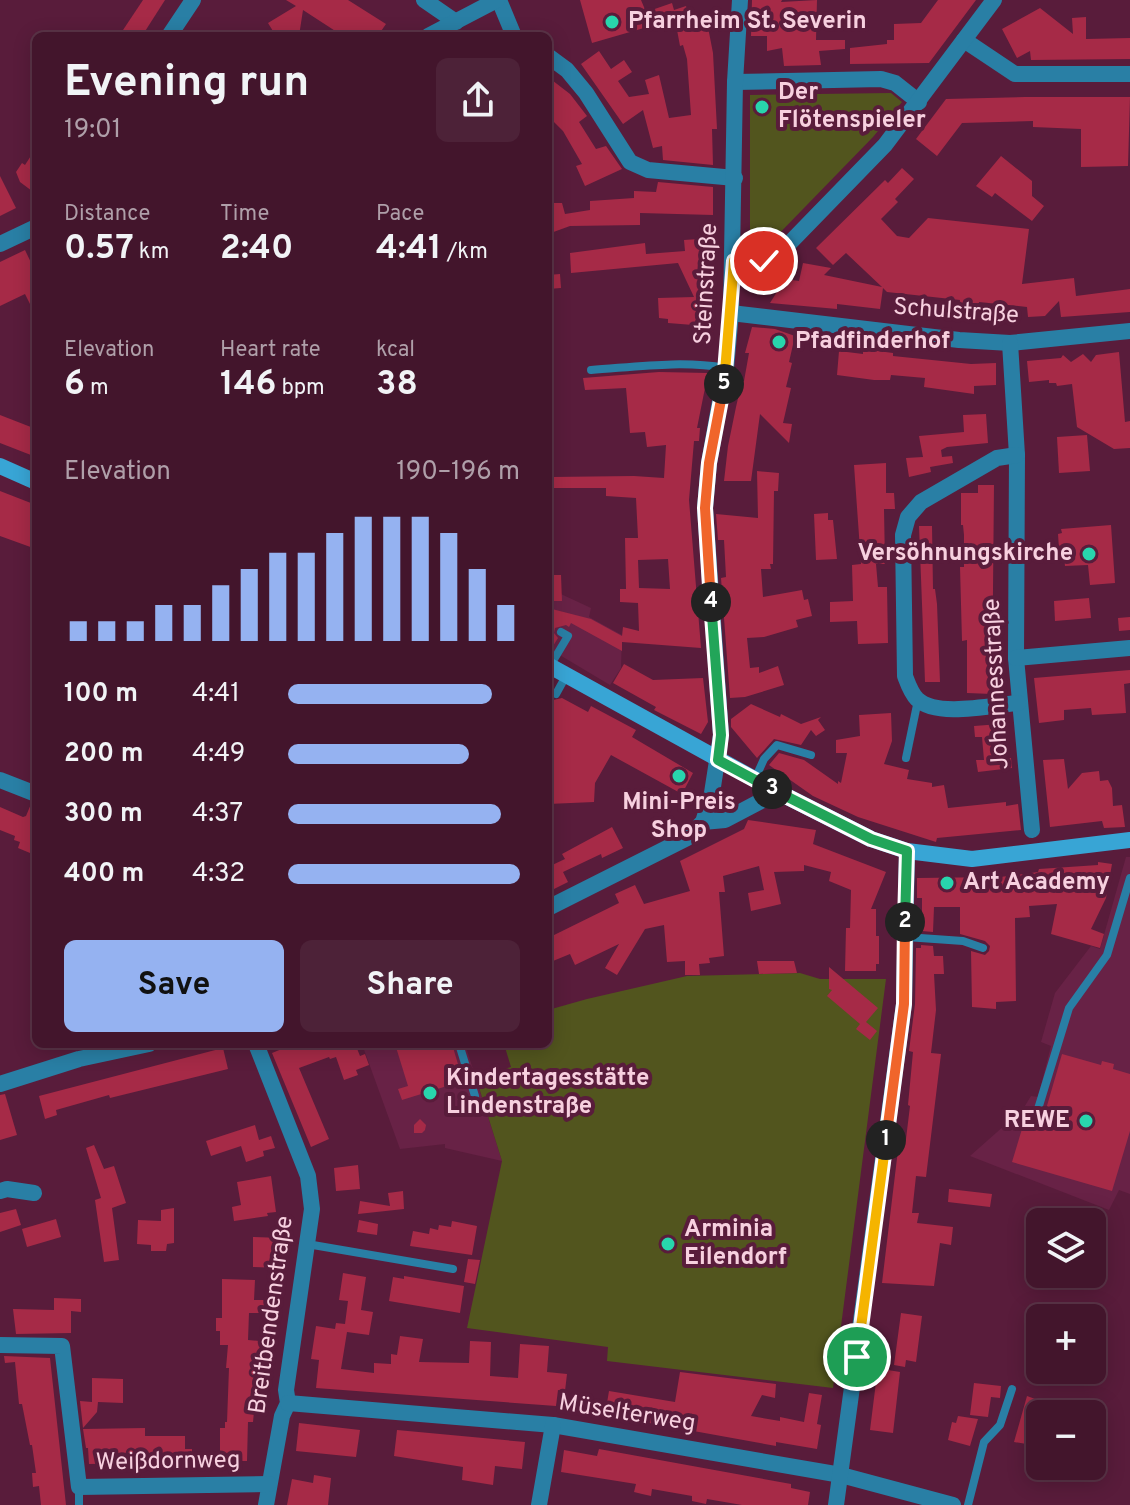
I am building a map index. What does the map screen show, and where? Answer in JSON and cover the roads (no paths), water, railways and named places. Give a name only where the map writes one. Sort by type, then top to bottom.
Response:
[{"type":"main road","points":[[0,466],[32,480]]},
{"type":"main road","points":[[552,667],[778,792],[871,839],[907,851],[972,859],[1130,840]]},
{"type":"street","points":[[172,32],[193,0]]},
{"type":"street","points":[[424,0],[456,22]]},
{"type":"street","points":[[436,32],[498,0],[512,32]]},
{"type":"street","name":"Steinstraße","points":[[703,822],[712,793],[721,735],[705,508],[731,313],[735,82],[740,0]]},
{"type":"street","points":[[734,261],[764,261],[779,254],[885,145],[994,0]]},
{"type":"street","points":[[964,40],[1015,74],[1130,74]]},
{"type":"street","points":[[552,59],[567,70],[586,93],[630,162],[637,167],[682,175],[735,178]]},
{"type":"street","points":[[735,82],[881,79],[895,83],[919,102]]},
{"type":"street","points":[[0,244],[32,229]]},
{"type":"street","name":"Schulstraße","points":[[731,313],[959,340],[1010,343],[1130,331]]},
{"type":"street","name":"Johannesstraße","points":[[1010,343],[1017,455],[1018,703],[1032,830]]},
{"type":"street","points":[[1017,455],[997,458],[921,502],[908,517],[903,535],[905,676],[910,690],[918,700],[931,707],[950,710],[1018,703]]},
{"type":"street","points":[[1016,658],[1130,648]]},
{"type":"street","points":[[0,780],[32,792]]},
{"type":"street","points":[[552,906],[671,848],[703,822],[725,820],[778,792]]},
{"type":"street","points":[[836,1505],[904,1004],[907,851]]},
{"type":"street","points":[[0,1084],[79,1059],[130,1048]]},
{"type":"street","name":"Breitbendenstraße","points":[[258,1048],[308,1176],[312,1209],[286,1390],[288,1403],[282,1416],[266,1505]]},
{"type":"street","points":[[0,1191],[7,1189],[34,1193]]},
{"type":"street","name":"Weißdornweg","points":[[0,1345],[62,1346],[79,1487],[269,1484]]},
{"type":"street","name":"Müselterweg","points":[[288,1403],[553,1425],[841,1475],[953,1505]]},
{"type":"street","points":[[539,1505],[553,1425]]},
{"type":"lane","points":[[591,370],[709,365],[726,368]]},
{"type":"lane","points":[[552,660],[568,636],[561,632]]},
{"type":"lane","points":[[556,694],[566,675]]},
{"type":"lane","points":[[906,758],[918,700]]},
{"type":"lane","points":[[755,779],[764,759],[777,745],[811,755]]},
{"type":"lane","points":[[1038,1109],[1069,1008],[1107,955],[1130,878]]},
{"type":"lane","points":[[905,937],[963,941],[983,948]]},
{"type":"lane","points":[[460,1048],[475,1096]]},
{"type":"lane","points":[[307,1244],[453,1269]]},
{"type":"lane","points":[[968,1505],[984,1442],[1000,1425],[1012,1389]]},
{"type":"lane","points":[[79,1487],[79,1505]]},
{"type":"place","name":"Pfarrheim St. Severin","points":[[612,22]]},
{"type":"place","name":"Der Flötenspieler","points":[[762,107]]},
{"type":"place","name":"Pfadfinderhof","points":[[779,342]]},
{"type":"place","name":"Versöhnungskirche","points":[[1089,554]]},
{"type":"place","name":"Mini-Preis Shop","points":[[679,776]]},
{"type":"place","name":"Art Academy","points":[[947,883]]},
{"type":"place","name":"Kindertagesstätte Lindenstraße","points":[[430,1093]]},
{"type":"place","name":"REWE","points":[[1086,1121]]},
{"type":"place","name":"Arminia Eilendorf","points":[[668,1244]]}]
